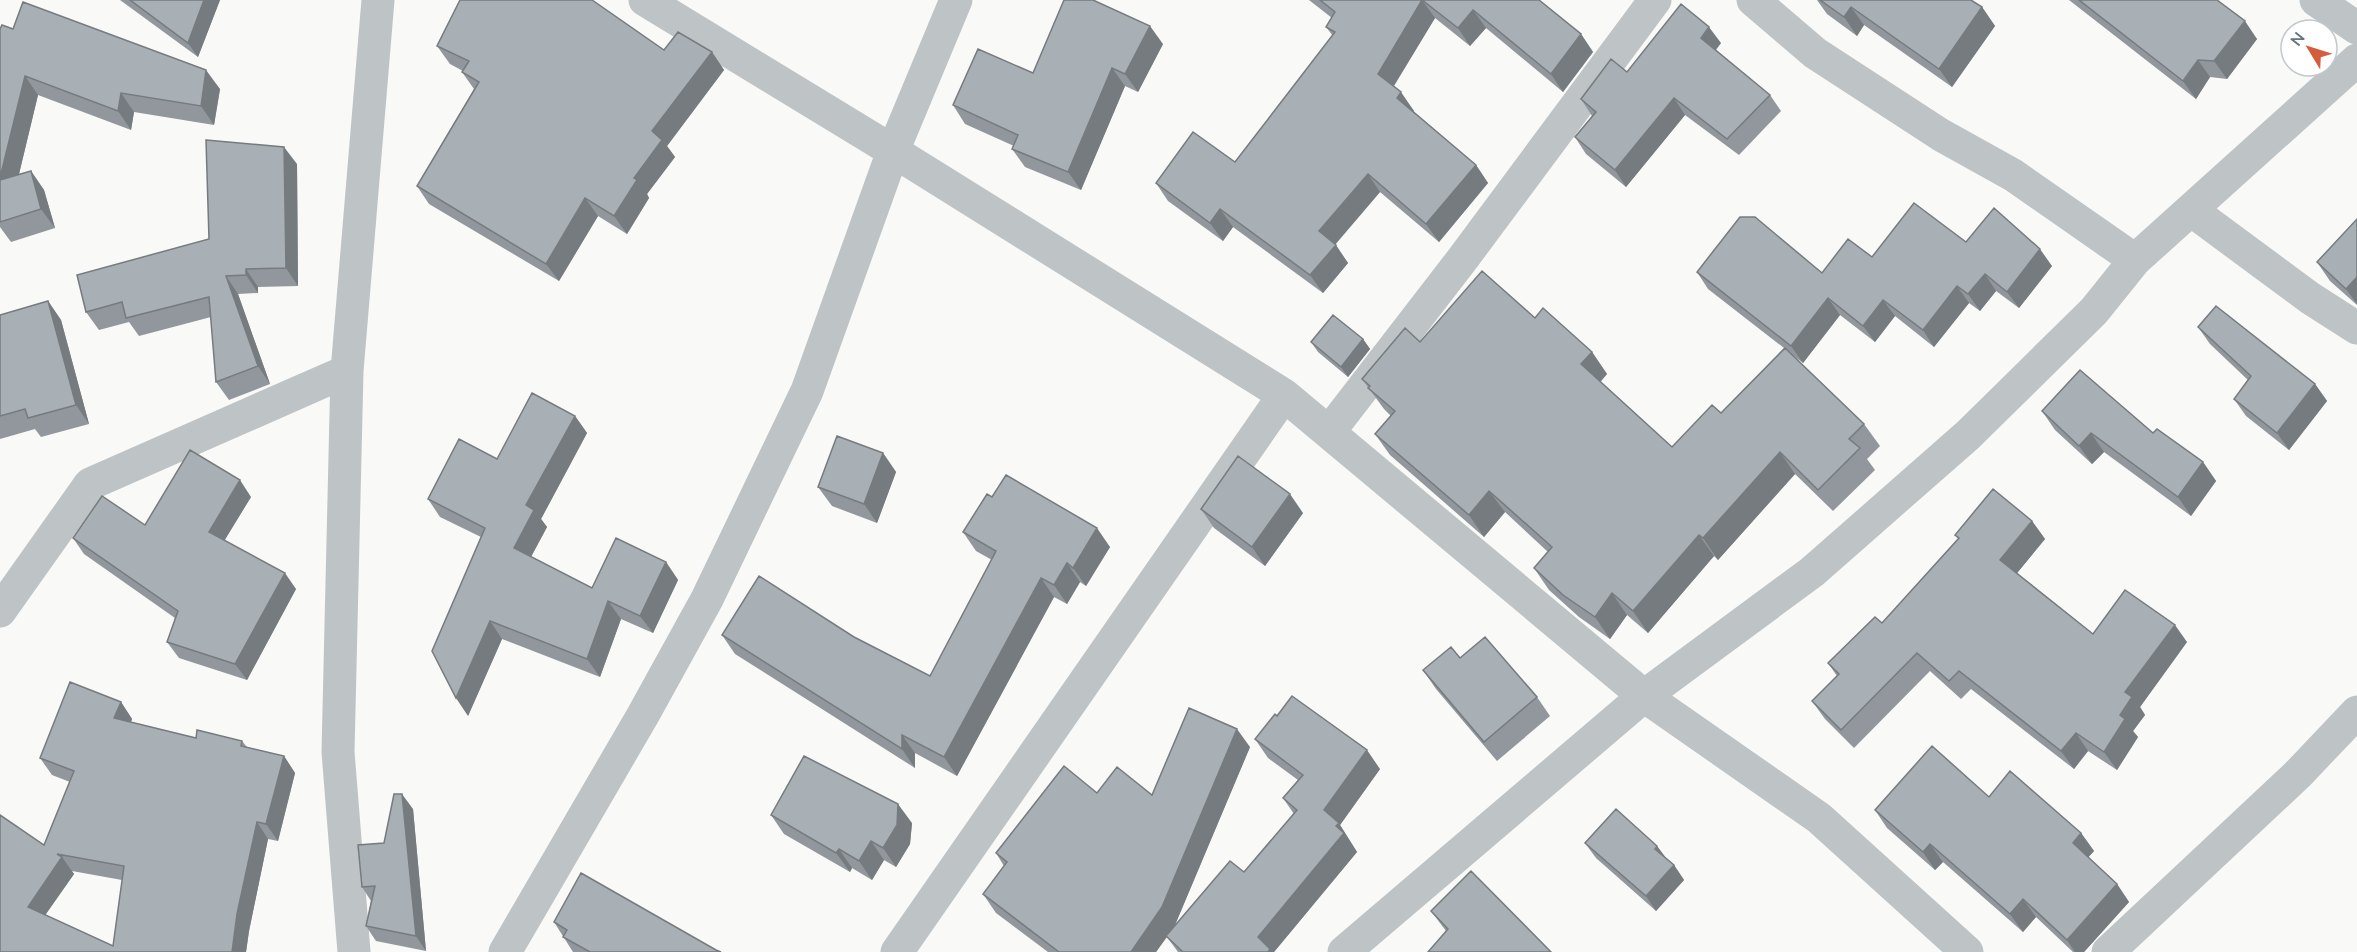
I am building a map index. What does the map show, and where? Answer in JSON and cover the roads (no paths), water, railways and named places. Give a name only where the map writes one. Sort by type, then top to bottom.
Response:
[{"type":"street","points":[[354,952],[338,752],[347,370],[378,0]]},
{"type":"street","points":[[645,0],[893,151],[1284,395],[1644,696],[1819,818],[1967,952]]},
{"type":"street","points":[[506,952],[707,599],[802,402],[893,151],[956,0]]},
{"type":"street","points":[[1329,432],[1461,261],[1654,0]]},
{"type":"street","points":[[1753,0],[1815,53],[1941,135],[2013,175],[2135,260]]},
{"type":"street","points":[[2316,0],[2357,28]]},
{"type":"street","points":[[1344,952],[1644,696],[1812,572],[1968,435],[2094,311],[2135,260],[2357,60]]},
{"type":"street","points":[[2191,210],[2310,298],[2357,328]]},
{"type":"street","points":[[0,611],[90,484],[347,370]]},
{"type":"street","points":[[897,952],[1284,395]]},
{"type":"street","points":[[2108,952],[2297,775],[2357,712]]}]
